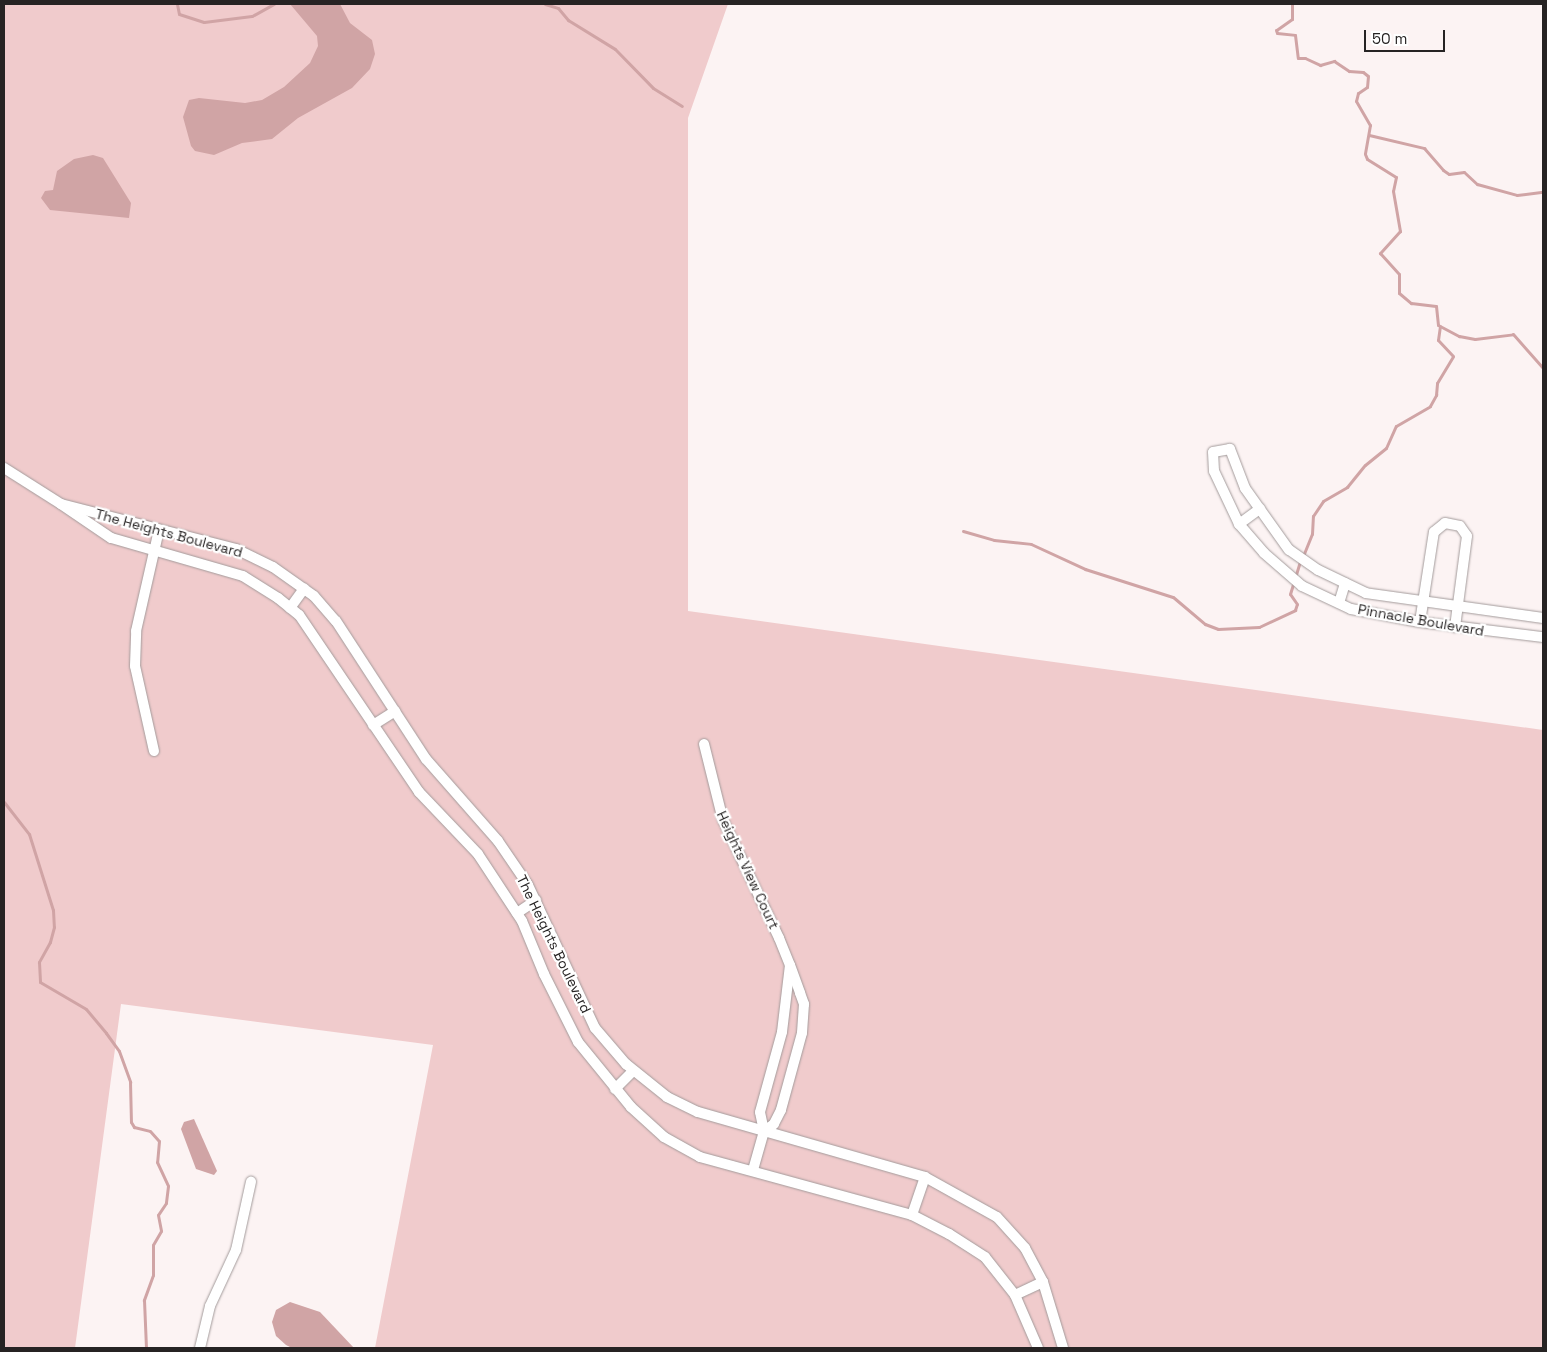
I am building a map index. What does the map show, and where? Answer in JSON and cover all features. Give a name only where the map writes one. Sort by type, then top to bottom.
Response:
[{"type":"street","name":"Pinnacle Boulevard","points":[[1543,618],[1366,593],[1318,570],[1289,550],[1246,488],[1230,449],[1213,452],[1214,471],[1239,524],[1264,553],[1302,586],[1351,609],[1420,622],[1543,637]]},
{"type":"street","name":"The Heights Boulevard","points":[[4,468],[61,504],[102,534],[243,576],[290,608],[314,634],[419,792],[478,854],[517,913],[578,1042],[631,1107],[674,1144],[700,1157],[912,1215],[985,1257],[1015,1295],[1038,1348]]},
{"type":"street","name":"The Heights Boulevard","points":[[61,504],[248,554],[304,589],[336,621],[426,759],[498,841],[536,900],[595,1028],[633,1071],[652,1088],[682,1104],[718,1119],[925,1177],[997,1217],[1025,1248],[1043,1282],[1063,1348]]},
{"type":"street","points":[[1239,524],[1260,509]]},
{"type":"street","points":[[1420,622],[1434,532],[1445,523],[1460,526],[1467,536],[1455,627]]},
{"type":"street","points":[[154,751],[135,666],[136,631],[159,530]]},
{"type":"street","points":[[1339,603],[1345,583]]},
{"type":"street","points":[[290,608],[304,589]]},
{"type":"street","points":[[373,725],[395,711]]},
{"type":"street","name":"Heights View Court","points":[[704,744],[722,820],[790,965],[804,1004],[802,1033],[779,1118],[764,1131]]},
{"type":"street","points":[[517,913],[536,900]]},
{"type":"street","points":[[753,1170],[764,1131],[760,1112],[782,1032],[790,965]]},
{"type":"street","points":[[615,1089],[633,1071]]},
{"type":"street","points":[[912,1215],[925,1177]]},
{"type":"street","points":[[200,1348],[210,1306],[236,1250],[250,1182]]},
{"type":"street","points":[[1015,1295],[1043,1282]]},
{"type":"shaded area","points":[[4,4],[728,4],[688,118],[688,611],[1543,730],[1543,1348],[375,1348],[433,1045],[121,1004],[75,1348],[4,1348]]},
{"type":"shaded area","points":[[290,4],[340,4],[350,23],[372,40],[375,54],[370,69],[352,88],[298,118],[272,139],[242,143],[214,155],[195,151],[191,146],[183,117],[189,100],[199,98],[245,103],[262,100],[284,87],[310,63],[318,46],[317,36]]},
{"type":"shaded area","points":[[93,155],[103,158],[131,203],[129,218],[50,210],[41,198],[45,191],[53,190],[57,171],[74,159]]},
{"type":"shaded area","points":[[194,1119],[217,1171],[214,1175],[196,1169],[181,1129],[184,1122]]},
{"type":"shaded area","points":[[290,1302],[320,1312],[354,1348],[292,1348],[286,1345],[276,1336],[272,1322],[276,1310]]},
{"type":"waterway","points":[[177,4],[179,14],[204,22],[252,16],[274,4]]},
{"type":"waterway","points":[[545,4],[558,8],[568,20],[615,49],[653,88],[682,106]]},
{"type":"waterway","points":[[1292,4],[1292,19],[1276,30],[1277,33],[1295,35],[1298,58],[1305,58],[1320,65],[1334,61],[1349,71],[1363,72],[1368,76],[1367,87],[1358,93],[1356,101],[1370,125],[1365,154],[1367,159],[1396,177],[1393,191],[1400,231],[1380,253],[1399,274],[1399,293],[1411,303],[1436,306],[1438,325],[1459,336],[1475,339],[1513,334],[1543,368]]},
{"type":"waterway","points":[[1369,135],[1424,148],[1443,170],[1449,174],[1464,172],[1477,184],[1517,195],[1543,192]]},
{"type":"waterway","points":[[1303,556],[1312,534],[1313,516],[1323,501],[1347,487],[1365,465],[1386,448],[1396,426],[1430,406],[1436,395],[1437,383],[1453,356],[1438,340],[1440,326]]},
{"type":"waterway","points":[[963,531],[994,540],[1031,544],[1085,569],[1173,597],[1205,624],[1218,629],[1259,627],[1295,610],[1297,604],[1290,594],[1300,562]]},
{"type":"waterway","points":[[4,802],[29,834],[53,910],[54,927],[50,942],[39,962],[40,982],[86,1009],[106,1033],[119,1051],[130,1082],[131,1122],[134,1127],[150,1131],[159,1141],[157,1162],[168,1186],[166,1203],[158,1215],[161,1231],[153,1245],[153,1275],[144,1300],[146,1348]]}]
